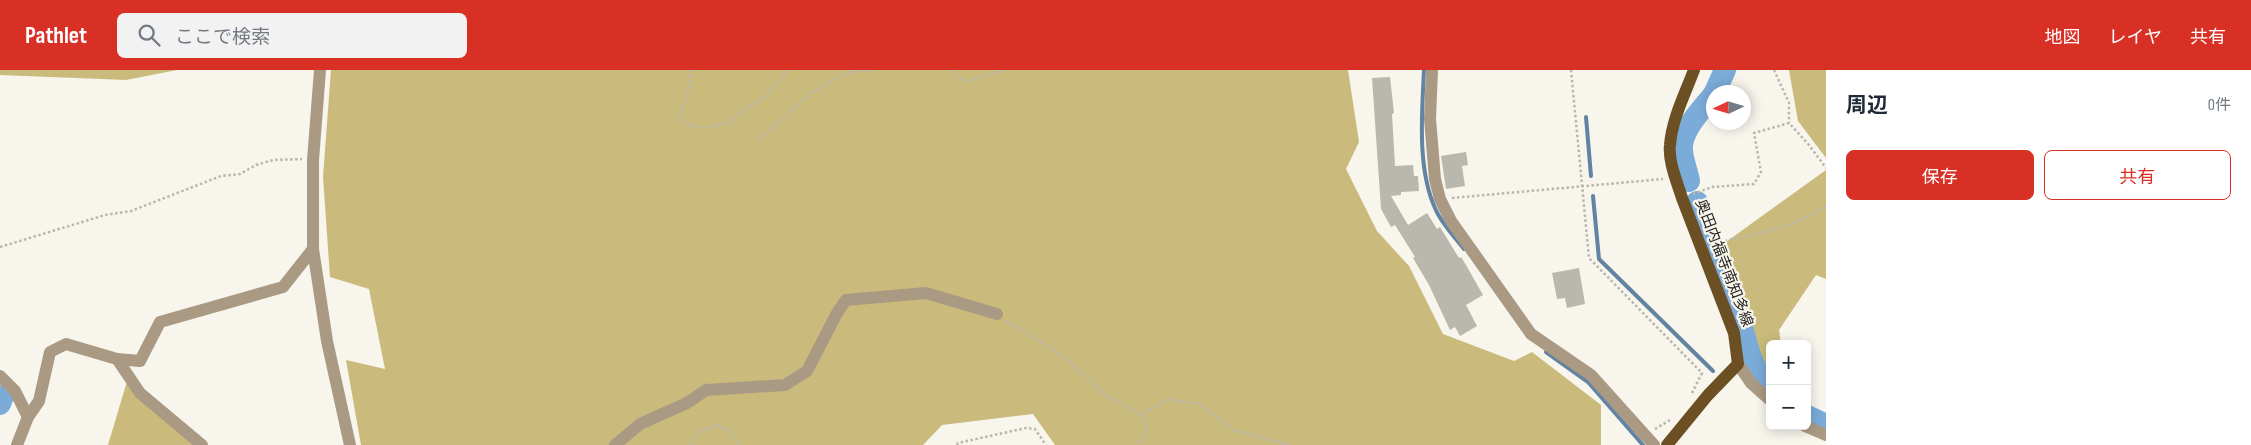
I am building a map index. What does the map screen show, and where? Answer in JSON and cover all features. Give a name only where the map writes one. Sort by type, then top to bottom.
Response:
[{"type":"main road","name":"奥田内福寺南知多線","points":[[1694,70],[1677,114],[1669,146],[1682,198],[1734,333],[1738,364]]},
{"type":"main road","points":[[1667,445],[1708,394],[1738,364]]},
{"type":"street","points":[[320,70],[313,160],[313,249],[327,341],[350,445]]},
{"type":"street","points":[[1432,70],[1430,119],[1435,179],[1440,199],[1451,221],[1531,334],[1591,375],[1654,445]]},
{"type":"street","points":[[17,445],[28,417],[39,401],[50,352],[66,344],[117,359],[140,361],[160,322],[283,287],[313,249]]},
{"type":"street","points":[[615,445],[640,424],[687,403],[706,390],[786,385],[807,371],[837,313],[846,300],[926,293],[997,314]]},
{"type":"street","points":[[117,359],[140,393],[202,445]]},
{"type":"street","points":[[1738,364],[1751,383],[1766,396]]},
{"type":"street","points":[[0,376],[15,391],[28,417]]},
{"type":"street","points":[[1811,429],[1826,435]]},
{"type":"path","points":[[690,70],[690,85],[680,116],[683,122],[690,126],[706,128],[730,122],[742,111],[764,98],[788,70]]},
{"type":"path","points":[[762,139],[809,94],[849,72],[874,70]]},
{"type":"path","points":[[953,70],[964,82],[1003,70]]},
{"type":"path","points":[[1571,70],[1589,258],[1702,373],[1691,397]]},
{"type":"path","points":[[1774,70],[1789,103],[1789,123],[1826,168]]},
{"type":"path","points":[[1682,198],[1712,187],[1754,184],[1760,172],[1754,133],[1789,123]]},
{"type":"path","points":[[0,248],[96,218],[131,211],[214,179],[240,174],[256,165],[273,160],[289,158],[313,160]]},
{"type":"path","points":[[1440,199],[1676,178]]},
{"type":"path","points":[[1720,242],[1780,228],[1817,213],[1826,206]]},
{"type":"path","points":[[997,314],[1067,359],[1107,396],[1141,415],[1147,427],[1138,445]]},
{"type":"path","points":[[1141,415],[1168,399],[1199,404],[1233,430],[1289,445]]},
{"type":"path","points":[[1645,434],[1667,424],[1673,417]]},
{"type":"path","points":[[691,445],[698,432],[717,425],[730,431],[739,445]]},
{"type":"path","points":[[956,445],[1026,428],[1035,429],[1046,445]]},
{"type":"shaded area","points":[[0,70],[177,70],[126,80],[0,75]]},
{"type":"shaded area","points":[[331,70],[1348,70],[1359,142],[1346,169],[1377,231],[1409,266],[1443,334],[1514,361],[1532,352],[1601,405],[1601,445],[1055,445],[1033,414],[942,425],[923,445],[361,445],[346,360],[385,369],[369,289],[330,277],[323,177]]},
{"type":"shaded area","points":[[1789,70],[1826,70],[1826,158],[1798,121]]},
{"type":"shaded area","points":[[1826,170],[1826,279],[1816,275],[1779,330],[1780,340],[1766,340],[1766,375],[1765,375],[1719,247]]},
{"type":"shaded area","points":[[128,378],[195,445],[108,445]]},
{"type":"building","points":[[1390,77],[1394,113],[1392,114],[1395,166],[1413,165],[1414,176],[1418,176],[1419,191],[1401,192],[1401,195],[1391,196],[1408,225],[1427,213],[1437,229],[1440,227],[1459,258],[1461,257],[1483,295],[1466,305],[1477,326],[1460,336],[1455,327],[1450,330],[1429,285],[1413,258],[1415,257],[1395,225],[1391,227],[1381,209],[1372,78]]},
{"type":"building","points":[[1466,152],[1468,165],[1462,166],[1465,186],[1446,189],[1441,156]]},
{"type":"building","points":[[1579,268],[1585,304],[1567,308],[1565,298],[1557,299],[1552,273]]},
{"type":"waterway","points":[[1424,70],[1422,140],[1425,176],[1438,214],[1464,249]]},
{"type":"waterway","points":[[1718,85],[1725,70]]},
{"type":"waterway","points":[[1689,181],[1683,158],[1682,143],[1688,128],[1706,104]]},
{"type":"waterway","points":[[1586,117],[1591,176]]},
{"type":"waterway","points":[[1593,196],[1599,259],[1713,371]]},
{"type":"waterway","points":[[1697,202],[1739,318],[1753,363],[1768,385]]},
{"type":"waterway","points":[[1546,352],[1588,382],[1643,445]]},
{"type":"waterway","points":[[0,404],[3,396]]},
{"type":"waterway","points":[[1811,418],[1826,425]]}]
